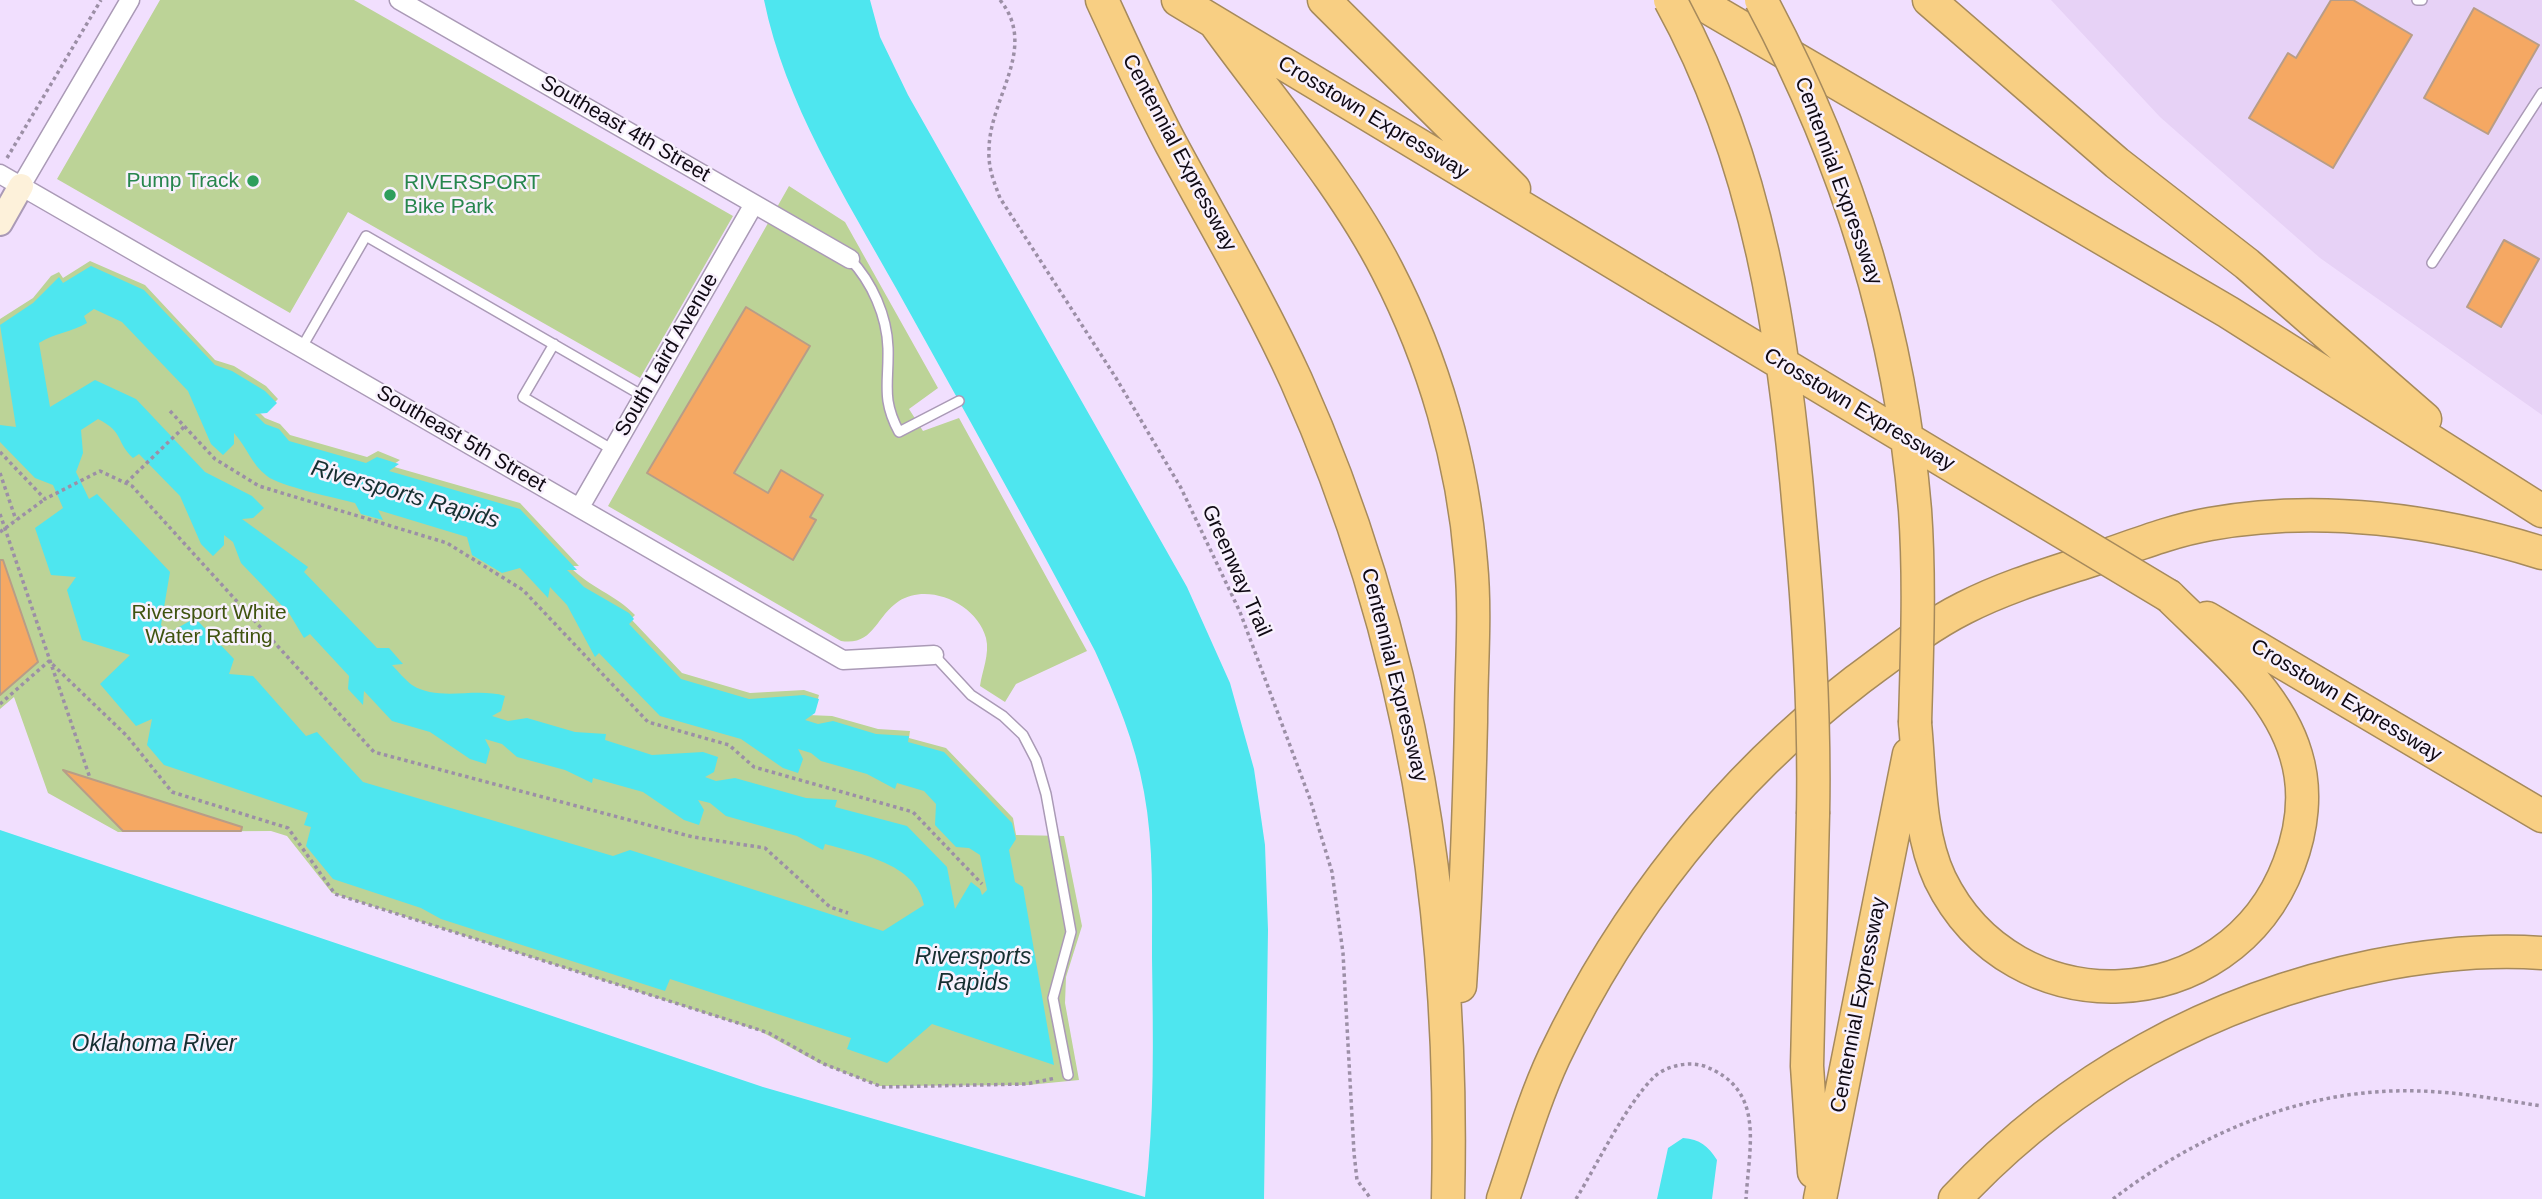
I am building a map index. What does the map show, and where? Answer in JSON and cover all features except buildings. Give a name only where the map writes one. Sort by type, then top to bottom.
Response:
[{"type":"highway","name":"Centennial Expressway","points":[[1102,0],[1169,141],[1236,261],[1295,378],[1344,495],[1382,612],[1414,743],[1434,869],[1450,1115],[1448,1199]]},
{"type":"highway","name":"Crosstown Expressway","points":[[1178,0],[2169,596],[2542,816]]},
{"type":"highway","points":[[1324,0],[1549,223]]},
{"type":"highway","points":[[1670,0],[1699,58],[1736,150],[1762,244],[1790,400],[1806,586],[1814,758],[1807,1066],[1818,1199]]},
{"type":"highway","points":[[1695,0],[2228,312],[2542,511]]},
{"type":"highway","name":"Centennial Expressway","points":[[1761,0],[1796,66],[1836,163],[1882,304],[1895,360],[1915,510],[1918,629],[1915,723],[1818,1199]]},
{"type":"highway","points":[[1929,0],[2117,163],[2247,264],[2505,489]]},
{"type":"highway","points":[[1215,23],[1336,187],[1386,268],[1436,387],[1460,479],[1473,597],[1469,855],[1450,1115]]},
{"type":"highway","points":[[1503,1199],[1553,1059],[1598,975],[1684,847],[1750,775],[1815,713],[1879,664],[1960,610],[2000,592],[2165,535],[2210,524],[2283,516],[2344,517],[2447,527],[2542,553]]},
{"type":"highway","points":[[1915,723],[1926,835],[1932,858],[1940,879],[1965,916],[1988,940],[2038,972],[2072,984],[2128,987],[2187,971],[2215,958],[2252,926],[2284,878],[2301,821],[2302,790],[2297,757],[2273,702],[2169,596]]},
{"type":"highway","points":[[1955,1199],[2012,1143],[2096,1079],[2147,1046],[2217,1012],[2274,990],[2400,961],[2465,953],[2542,953]]},
{"type":"street","points":[[0,223],[11,180],[130,0]]},
{"type":"street","name":"Southeast 4th Street","points":[[398,0],[850,260]]},
{"type":"street","name":"Southeast 5th Street","points":[[11,180],[844,660],[934,655]]},
{"type":"street","name":"South Laird Avenue","points":[[580,507],[754,204]]},
{"type":"lane","points":[[2432,263],[2542,93]]},
{"type":"lane","points":[[302,347],[366,236],[643,396]]},
{"type":"lane","points":[[850,260],[864,273],[876,295],[888,345],[886,402],[899,432],[960,401]]},
{"type":"lane","points":[[554,344],[523,397],[613,450]]},
{"type":"lane","points":[[934,655],[971,695],[1003,716],[1023,735],[1036,760],[1046,794],[1071,932],[1053,998],[1068,1075]]},
{"type":"lane","points":[[1054,1052],[1064,1056]]},
{"type":"path","points":[[8,156],[100,0]]},
{"type":"path","name":"Greenway Trail","points":[[1000,0],[1012,17],[1016,48],[992,128],[989,150],[991,176],[1000,198],[1116,378],[1181,488],[1240,612],[1310,799],[1332,872],[1343,953],[1357,1180],[1371,1199]]},
{"type":"path","points":[[170,411],[215,459],[259,486],[447,543],[523,590],[648,722],[729,745],[754,767],[913,811],[982,884]]},
{"type":"path","points":[[126,483],[184,427]]},
{"type":"path","points":[[0,452],[46,499]]},
{"type":"path","points":[[0,532],[46,499],[100,471],[132,486],[374,752],[693,836],[765,848],[830,907],[848,913]]},
{"type":"path","points":[[0,473],[16,520]]},
{"type":"path","points":[[0,514],[90,778]]},
{"type":"path","points":[[0,704],[50,661]]},
{"type":"path","points":[[50,661],[127,736],[172,792],[288,828],[335,894],[769,1033],[824,1064],[882,1087],[1026,1084],[1068,1075]]},
{"type":"path","points":[[1576,1199],[1641,1093],[1656,1075],[1675,1066],[1698,1064],[1723,1073],[1744,1095],[1750,1119],[1746,1199]]},
{"type":"path","points":[[2113,1199],[2191,1146],[2278,1111],[2321,1100],[2366,1093],[2419,1091],[2542,1106]]},
{"type":"shaded area","points":[[2051,0],[2542,0],[2542,415],[2320,258],[2160,117]]},
{"type":"green space","name":"RIVERSPORT Bike Park","points":[[160,0],[354,0],[733,216],[640,378],[348,212],[290,313],[57,179]]},
{"type":"green space","points":[[789,186],[845,222],[938,388],[909,409],[923,431],[959,418],[1087,651],[1016,684],[1005,702],[980,686],[987,650],[981,626],[973,615],[950,600],[937,595],[911,596],[891,608],[868,635],[852,641],[841,641],[608,506]]},
{"type":"green space","name":"Riversport White Water Rafting","points":[[90,261],[145,285],[215,360],[234,366],[266,386],[278,399],[268,409],[257,410],[265,418],[280,424],[290,435],[367,457],[378,451],[400,460],[391,466],[520,503],[579,566],[569,566],[635,615],[631,619],[682,673],[750,693],[804,690],[819,695],[815,710],[808,715],[832,716],[878,729],[910,731],[909,738],[946,748],[1013,818],[1016,835],[1064,836],[1082,926],[1066,977],[1065,1003],[1079,1080],[1028,1085],[879,1086],[819,1063],[760,1031],[332,893],[287,836],[271,831],[118,832],[48,793],[14,697],[0,709],[0,319],[33,298],[51,276],[59,272],[63,278]]},
{"type":"water","name":"Oklahoma River","points":[[764,0],[870,0],[880,37],[908,95],[1187,587],[1230,683],[1254,769],[1265,845],[1268,930],[1264,1199],[0,1199],[0,830],[763,1087],[1145,1197],[1153,1077],[1152,874],[1144,792],[1130,738],[1095,651],[819,148],[786,76]]},
{"type":"water","name":"Riversports Rapids","points":[[91,266],[144,290],[215,365],[232,371],[265,391],[277,403],[267,413],[255,414],[265,424],[279,429],[289,441],[366,463],[377,457],[399,464],[389,471],[520,509],[577,570],[567,570],[584,587],[629,613],[634,619],[629,624],[681,679],[749,699],[804,695],[819,699],[815,713],[805,720],[818,724],[833,721],[876,734],[909,736],[908,742],[944,752],[1012,823],[1016,839],[1009,850],[1015,882],[1023,887],[1054,1065],[932,1024],[887,1063],[847,1049],[851,1038],[670,979],[665,991],[441,919],[421,908],[333,879],[306,846],[311,827],[304,825],[308,813],[164,765],[147,745],[152,719],[136,726],[100,684],[130,655],[82,640],[67,590],[76,577],[51,575],[35,528],[63,508],[53,485],[35,478],[0,442],[0,425],[16,427],[0,325],[33,303],[59,277],[63,283]],"holes":[[[94,309],[122,322],[188,391],[211,444],[223,455],[234,444],[234,433],[257,466],[273,480],[355,503],[361,514],[383,520],[378,510],[467,537],[472,555],[502,573],[520,568],[548,598],[550,587],[567,605],[595,657],[599,653],[660,716],[741,739],[783,768],[798,773],[803,759],[798,749],[811,753],[821,761],[867,774],[895,789],[897,783],[924,791],[936,804],[935,825],[956,847],[969,848],[980,855],[987,890],[982,895],[980,889],[971,882],[955,909],[947,867],[907,826],[835,807],[837,800],[806,798],[735,778],[716,781],[705,777],[714,772],[718,757],[703,752],[652,755],[605,740],[606,734],[575,732],[527,718],[508,721],[492,716],[501,711],[505,696],[433,693],[412,685],[392,665],[403,664],[389,648],[377,648],[304,572],[308,567],[242,519],[253,518],[264,508],[252,496],[205,472],[136,399],[95,380],[50,407],[39,343],[87,323],[84,316]],[[98,419],[116,433],[133,458],[139,454],[180,496],[201,544],[213,556],[224,545],[224,535],[233,542],[241,563],[289,613],[304,638],[310,634],[349,676],[348,689],[363,705],[364,691],[392,721],[430,732],[470,759],[486,764],[490,749],[485,739],[502,744],[517,757],[565,770],[592,783],[593,778],[643,792],[684,820],[699,825],[704,810],[698,800],[710,803],[726,816],[797,836],[823,850],[825,844],[884,862],[910,879],[919,891],[924,905],[883,931],[630,850],[613,856],[363,782],[317,732],[306,736],[253,676],[229,674],[234,659],[195,618],[167,634],[161,625],[170,572],[97,494],[89,499],[76,472],[83,453],[81,430]]]},
{"type":"water","points":[[1683,1138],[1703,1144],[1717,1160],[1712,1199],[1657,1199],[1668,1148]]},
{"type":"place","name":"Pump Track","points":[[253,181]]},
{"type":"place","name":"RIVERSPORT Bike Park","points":[[390,195]]}]
